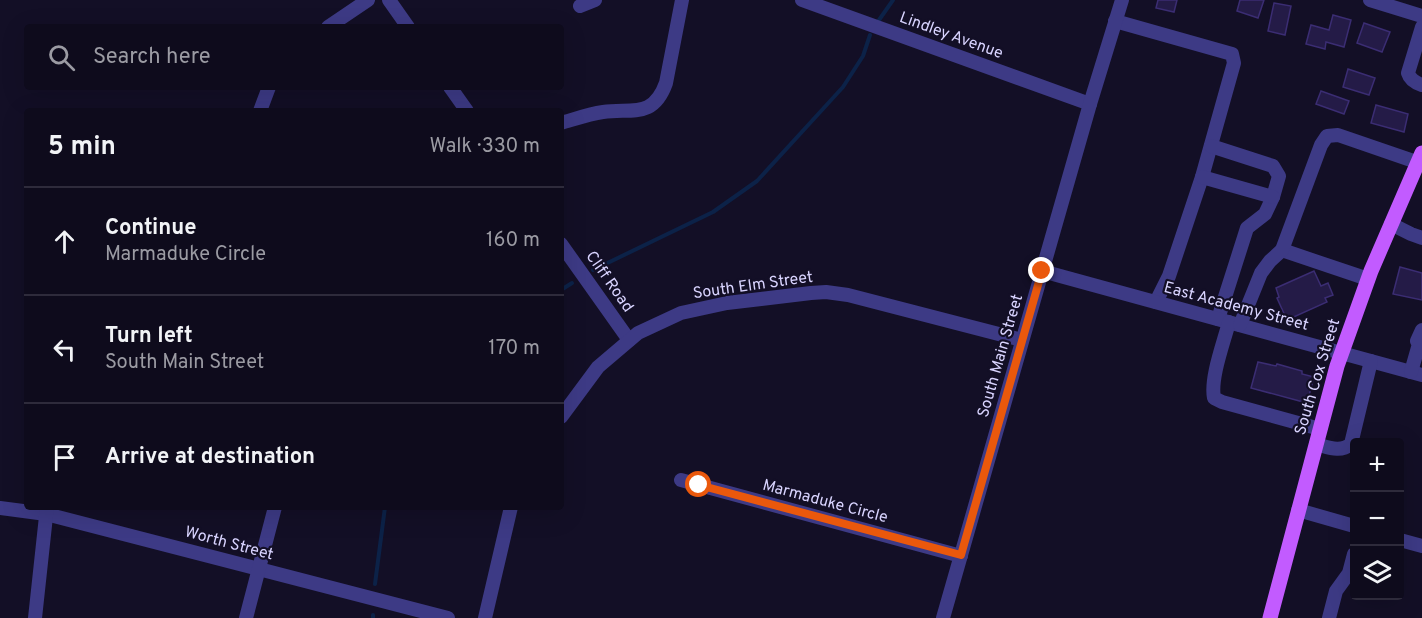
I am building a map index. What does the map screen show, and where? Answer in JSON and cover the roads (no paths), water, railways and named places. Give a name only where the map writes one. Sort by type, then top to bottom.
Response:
[{"type":"main road","name":"South Cox Street","points":[[1270,618],[1337,366],[1368,279],[1421,160]]},
{"type":"street","points":[[332,24],[368,0]]},
{"type":"street","points":[[389,0],[406,24]]},
{"type":"street","points":[[580,6],[595,0]]},
{"type":"street","points":[[564,122],[602,112],[649,108],[663,93],[682,0]]},
{"type":"street","name":"Lindley Avenue","points":[[802,0],[1090,104]]},
{"type":"street","name":"South Main Street","points":[[943,618],[1090,104],[1122,0]]},
{"type":"street","points":[[1370,0],[1422,16]]},
{"type":"street","points":[[1115,21],[1232,54],[1234,63],[1202,177],[1169,276],[1156,302]]},
{"type":"street","points":[[1422,27],[1408,73],[1414,82],[1422,85]]},
{"type":"street","points":[[261,108],[268,90]]},
{"type":"street","points":[[452,90],[465,108]]},
{"type":"street","points":[[1229,322],[1261,273],[1282,250],[1321,145],[1327,136],[1338,135],[1421,160]]},
{"type":"street","points":[[1211,146],[1274,166],[1279,176],[1265,214],[1247,228],[1229,322],[1216,369],[1214,398],[1318,436],[1340,450],[1351,444],[1371,361]]},
{"type":"street","points":[[1202,177],[1273,197]]},
{"type":"street","points":[[1391,224],[1422,238]]},
{"type":"street","points":[[1282,250],[1368,279]]},
{"type":"street","name":"Cliff Road","points":[[566,263],[629,340]]},
{"type":"street","name":"East Academy Street","points":[[1042,271],[1417,373]]},
{"type":"street","name":"South Elm Street","points":[[564,413],[597,367],[638,333],[681,313],[727,303],[826,292],[1022,340]]},
{"type":"street","points":[[1417,373],[1420,345],[1418,341],[1422,330]]},
{"type":"street","name":"Marmaduke Circle","points":[[681,480],[961,555]]},
{"type":"street","name":"Worth Street","points":[[0,508],[24,509]]},
{"type":"street","points":[[35,618],[47,510]]},
{"type":"street","name":"Worth Street","points":[[47,510],[259,569],[448,618]]},
{"type":"street","points":[[246,618],[274,510]]},
{"type":"street","points":[[485,618],[510,510]]},
{"type":"street","points":[[1298,510],[1350,525]]},
{"type":"street","points":[[1404,541],[1422,546]]},
{"type":"street","points":[[1329,618],[1336,591],[1350,569]]},
{"type":"waterway","points":[[879,20],[893,0]]},
{"type":"waterway","points":[[593,270],[713,212],[757,181],[843,87],[863,56],[870,35]]},
{"type":"waterway","points":[[564,288],[572,283]]},
{"type":"waterway","points":[[375,584],[385,510]]}]
